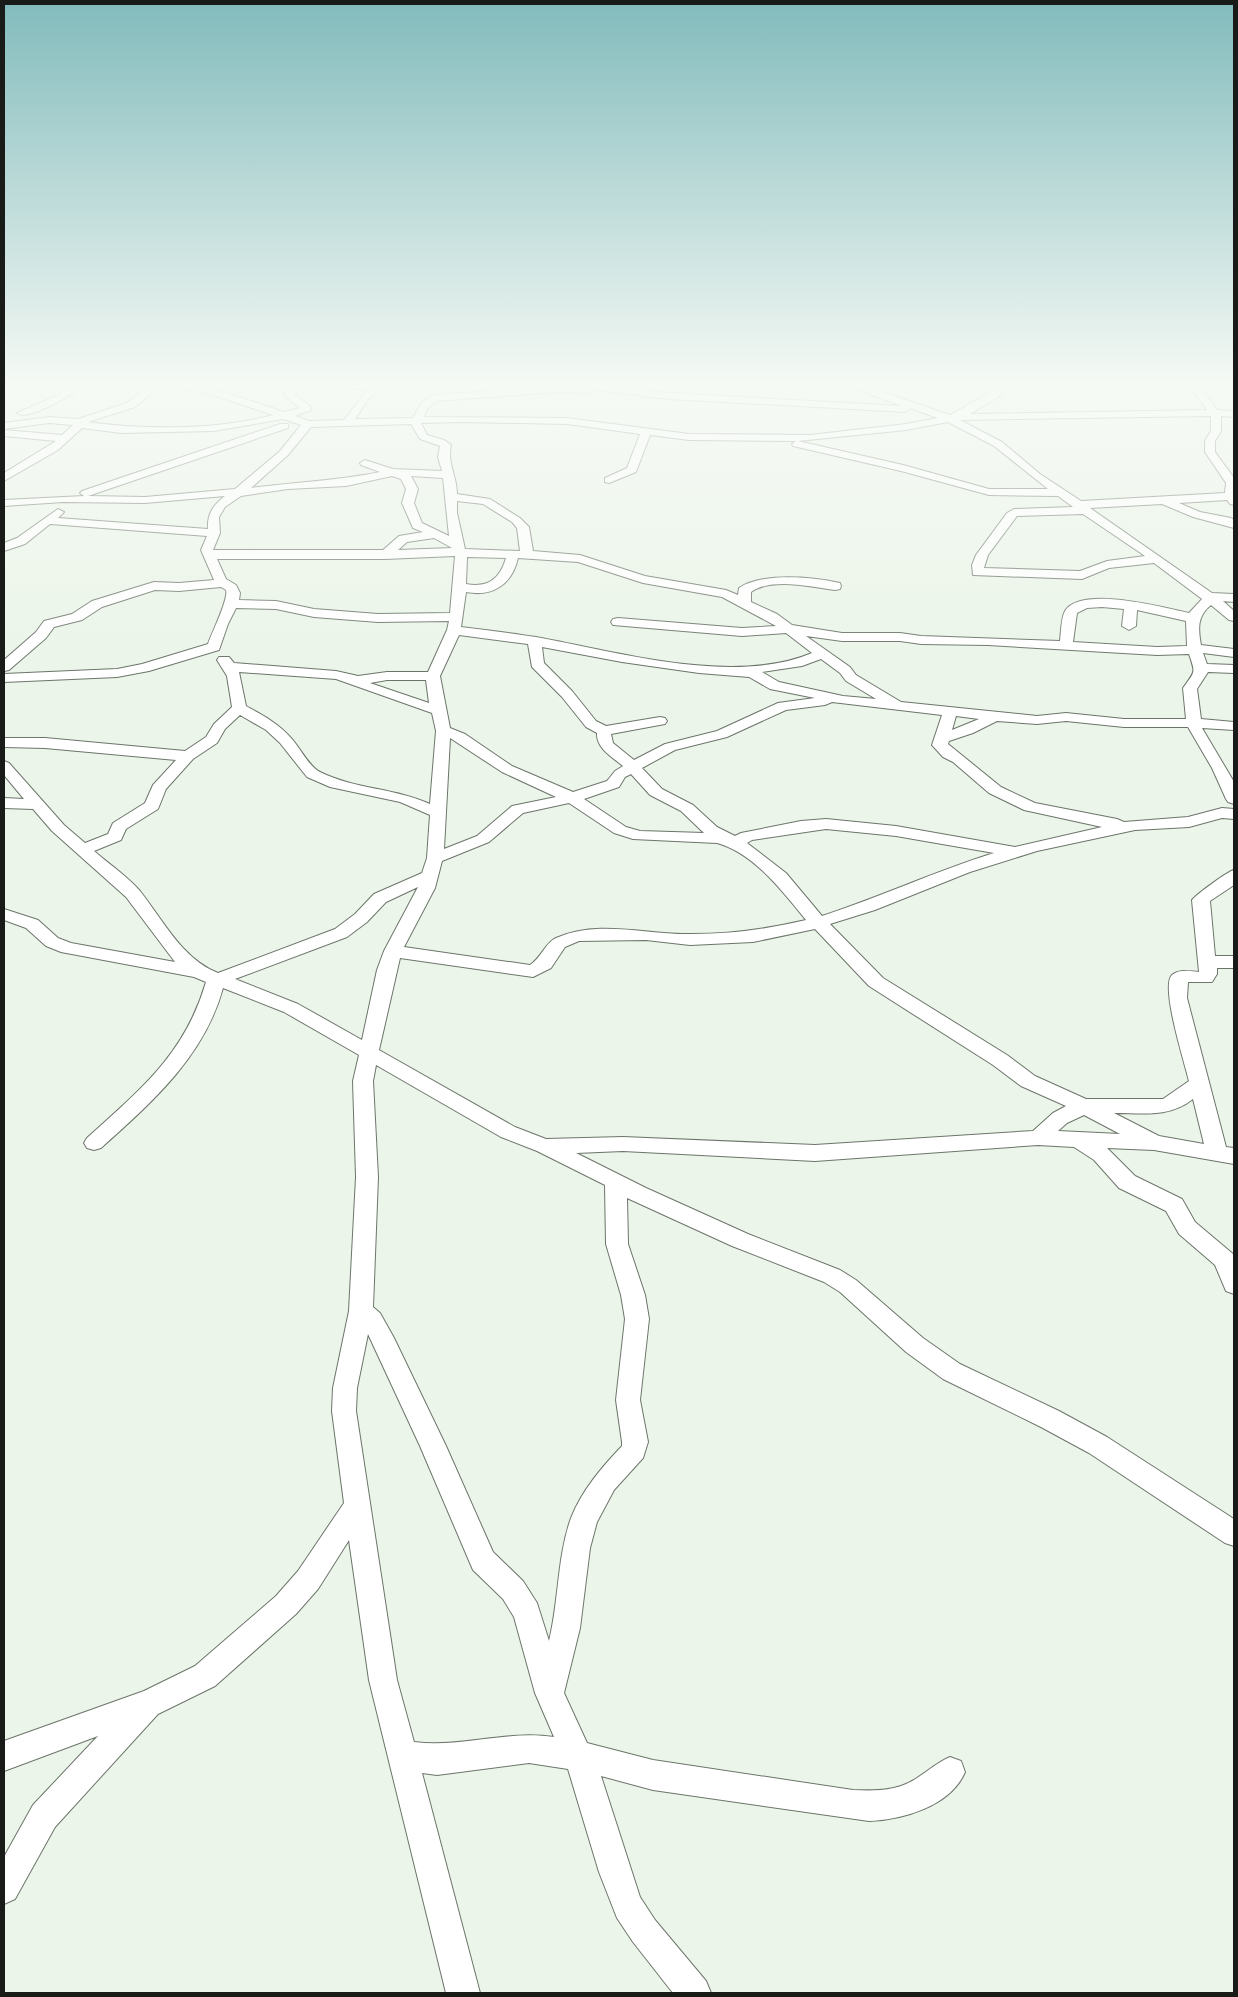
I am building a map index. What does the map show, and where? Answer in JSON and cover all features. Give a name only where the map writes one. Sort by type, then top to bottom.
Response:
[{"type":"street","points":[[4,547],[16,544],[50,521],[67,499],[137,476]]},
{"type":"street","points":[[214,647],[221,624],[232,604],[233,590],[222,582],[208,555],[207,550],[214,533],[214,514],[220,505],[257,476]]},
{"type":"street","points":[[4,503],[67,499],[145,500],[208,493],[346,483],[376,476]]},
{"type":"street","points":[[404,476],[410,482],[412,490],[408,503],[416,525],[437,534],[458,549]]},
{"type":"street","points":[[447,476],[452,497],[451,513],[458,549],[460,587],[455,624],[433,676],[434,691],[443,731],[433,866],[386,970],[363,1081],[367,1177],[362,1311],[345,1388],[344,1411],[384,1680],[463,1993]]},
{"type":"street","points":[[609,480],[618,476]]},
{"type":"street","points":[[932,476],[989,492],[1060,492]]},
{"type":"street","points":[[1040,476],[1154,559],[1194,585],[1234,617]]},
{"type":"street","points":[[1154,559],[1107,565],[1082,575],[977,572],[978,562],[984,550],[1000,532],[1006,519],[1014,513],[1160,499],[1233,498],[1232,483],[1227,476]]},
{"type":"street","points":[[452,497],[486,501],[516,520],[523,527],[527,554]]},
{"type":"street","points":[[1160,499],[1195,514],[1227,521],[1234,525]]},
{"type":"street","points":[[1195,514],[1234,514]]},
{"type":"street","points":[[50,521],[214,533]]},
{"type":"street","points":[[385,555],[403,539],[437,534]]},
{"type":"street","points":[[208,555],[385,555],[458,549],[580,559],[643,579],[711,590],[745,602],[823,653],[845,670],[851,678],[897,706]]},
{"type":"street","points":[[460,587],[473,590],[498,585],[510,570],[513,555]]},
{"type":"street","points":[[4,667],[41,635],[49,624],[77,617],[97,604],[154,586],[179,587],[222,582]]},
{"type":"street","points":[[745,602],[744,591],[753,584],[767,582],[836,586]]},
{"type":"street","points":[[1234,598],[1208,598],[1193,618],[1197,660],[1202,668],[1200,677],[1190,688],[1196,728],[1227,769],[1234,799]]},
{"type":"street","points":[[232,604],[276,605],[314,613],[455,624],[622,658],[699,669],[739,671],[762,676],[775,686],[843,700],[1037,720],[1066,716],[1124,723],[1195,723],[1234,726]]},
{"type":"street","points":[[1066,647],[1070,612],[1074,608],[1093,604],[1137,606],[1193,618]]},
{"type":"street","points":[[1129,626],[1129,613],[1132,607],[1137,606]]},
{"type":"street","points":[[618,622],[742,632],[789,629],[834,636],[988,641],[1157,652],[1209,649],[1234,653]]},
{"type":"street","points":[[534,641],[537,664],[567,694],[591,724],[604,731],[660,721]]},
{"type":"street","points":[[214,647],[231,667],[237,688],[239,708]]},
{"type":"street","points":[[4,678],[117,673],[144,668],[214,647]]},
{"type":"street","points":[[739,671],[802,662],[823,653]]},
{"type":"street","points":[[231,667],[336,674],[370,689],[440,711]]},
{"type":"street","points":[[1202,668],[1234,669]]},
{"type":"street","points":[[351,680],[388,676],[433,676]]},
{"type":"street","points":[[208,976],[341,933],[361,918],[380,898],[483,839],[496,830],[518,809],[572,798],[613,784],[620,774],[632,766],[670,747],[722,734],[784,706],[843,700]]},
{"type":"street","points":[[83,849],[115,837],[119,826],[152,806],[159,788],[188,756],[212,740],[219,727],[239,708]]},
{"type":"street","points":[[239,708],[271,727],[312,774],[336,784],[405,798],[438,813]]},
{"type":"street","points":[[950,711],[940,745],[948,754],[958,759],[995,790],[1030,807],[1098,822],[1131,826]]},
{"type":"street","points":[[943,738],[968,730],[995,716]]},
{"type":"street","points":[[443,731],[460,737],[507,769],[572,798],[620,830],[639,836],[718,838],[736,843],[747,836],[825,824],[894,829],[966,845],[1021,852]]},
{"type":"street","points":[[604,731],[604,740],[608,746],[632,766],[656,792],[687,808],[711,830],[736,843],[780,877],[818,923],[876,982],[1000,1060],[1028,1081],[1084,1106],[1154,1143]]},
{"type":"street","points":[[4,742],[64,744],[188,756]]},
{"type":"street","points":[[4,766],[36,804],[132,893],[182,959],[208,976]]},
{"type":"street","points":[[4,803],[36,804]]},
{"type":"street","points":[[393,952],[533,971],[545,964],[559,943],[577,936],[646,935],[690,940],[726,940],[753,937],[818,923],[890,899],[988,860],[1068,839],[1131,826],[1189,822],[1222,813],[1234,814]]},
{"type":"street","points":[[1226,1155],[1199,1084],[1178,998],[1179,979],[1185,976],[1205,978],[1208,974],[1201,900],[1206,895],[1227,884],[1234,875]]},
{"type":"street","points":[[4,914],[32,924],[52,942],[67,948],[208,976],[291,1008],[508,1132],[544,1146],[616,1181],[638,1194],[723,1232],[832,1276],[848,1286],[937,1362],[956,1374],[1085,1438],[1148,1474],[1234,1534]]},
{"type":"street","points":[[1206,962],[1234,962]]},
{"type":"street","points":[[94,1143],[158,1083],[184,1054],[211,1006],[208,976]]},
{"type":"street","points":[[1038,1138],[1060,1118],[1084,1106],[1163,1106],[1174,1103],[1199,1084]]},
{"type":"street","points":[[544,1146],[623,1144],[815,1152],[1038,1138],[1154,1143],[1226,1155]]},
{"type":"street","points":[[1080,1141],[1101,1154],[1127,1182],[1174,1205],[1184,1226],[1222,1257],[1232,1271]]},
{"type":"street","points":[[550,1693],[566,1628],[577,1548],[584,1519],[605,1482],[634,1450],[635,1442],[628,1400],[637,1319],[633,1295],[617,1244],[616,1181]]},
{"type":"street","points":[[362,1311],[372,1320],[382,1338],[434,1446],[483,1561],[513,1590],[527,1612],[550,1693],[586,1775],[615,1872],[628,1907],[644,1931],[694,1993]]},
{"type":"street","points":[[4,1756],[150,1703],[205,1676],[286,1605],[308,1580],[358,1504]]},
{"type":"street","points":[[4,1888],[44,1816],[150,1703]]},
{"type":"street","points":[[404,1756],[437,1760],[529,1748],[577,1755],[653,1776],[853,1805],[880,1806],[917,1797],[950,1772]]}]
